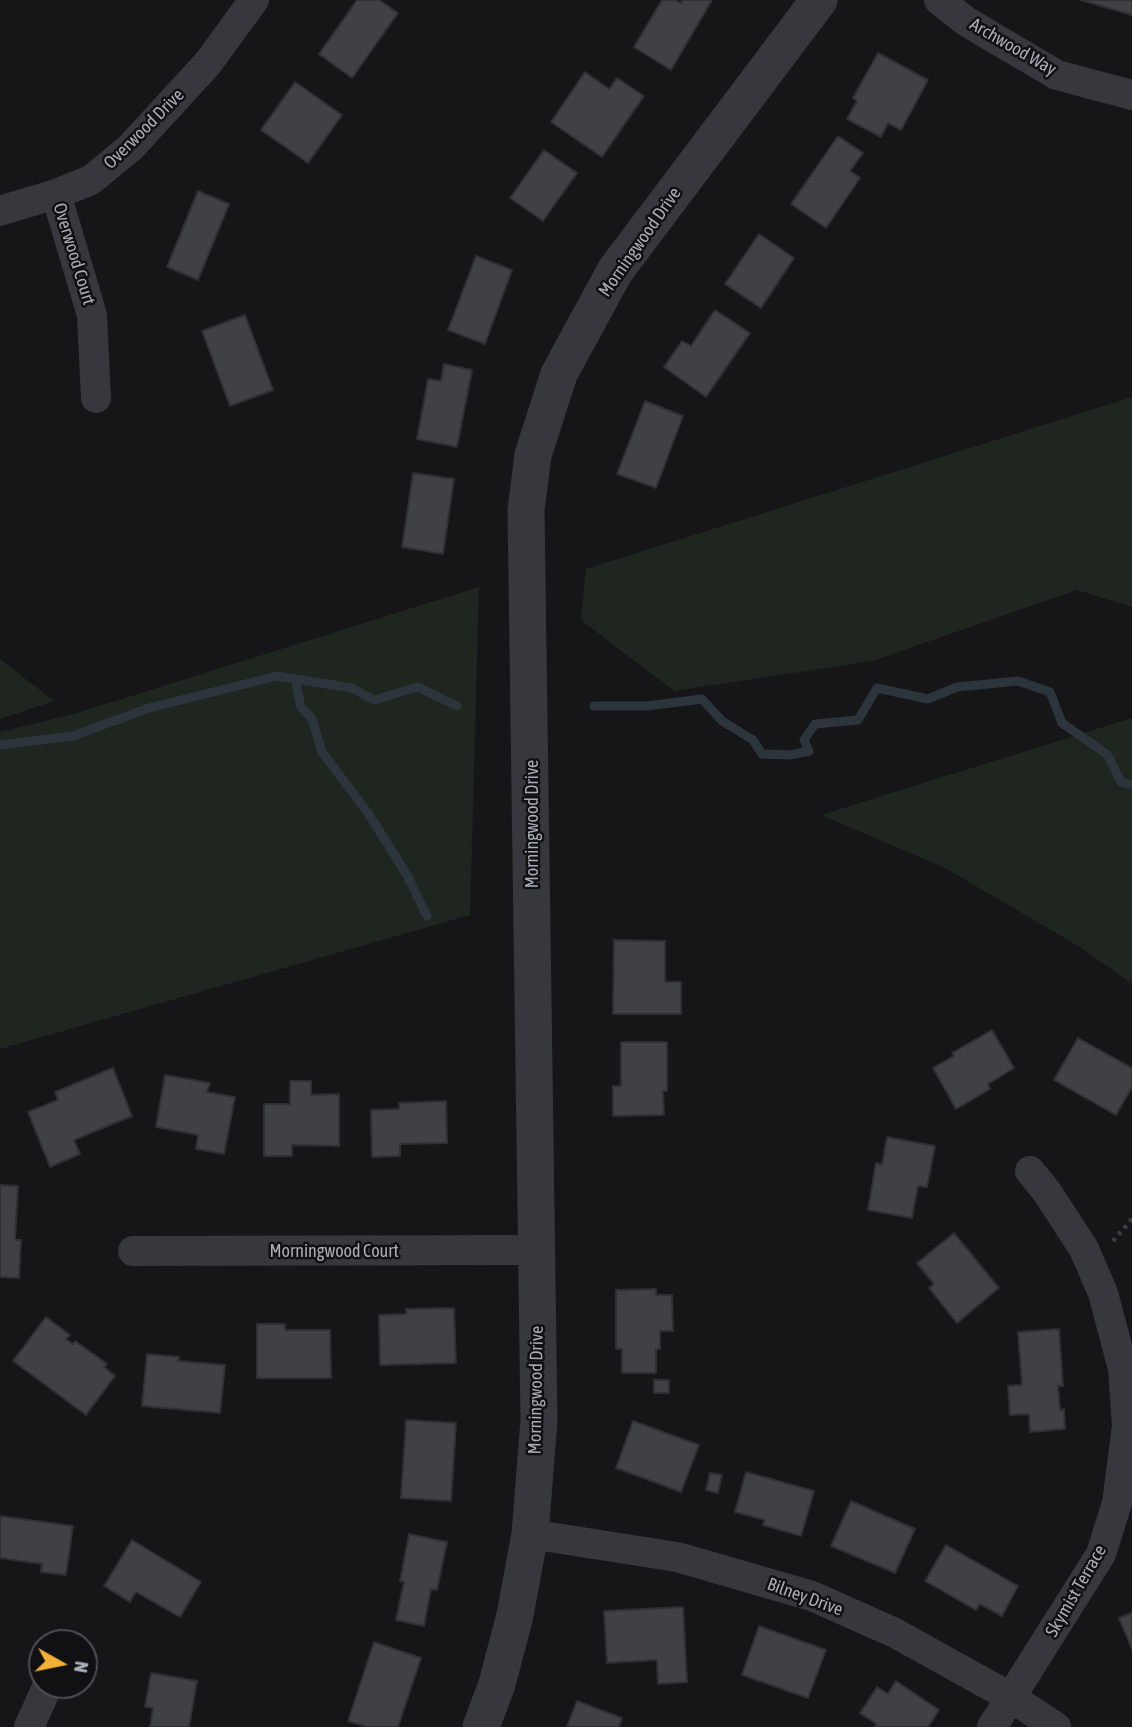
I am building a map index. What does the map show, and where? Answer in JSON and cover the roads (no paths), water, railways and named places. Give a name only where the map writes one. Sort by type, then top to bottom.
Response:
[{"type":"street","name":"Overwood Drive","points":[[0,211],[57,194],[91,180],[130,148],[208,63],[254,0]]},
{"type":"street","name":"Morningwood Drive","points":[[481,1727],[497,1684],[515,1615],[530,1534],[539,1420],[531,712],[526,509],[533,455],[559,374],[615,271],[819,0]]},
{"type":"street","name":"Archwood Way","points":[[939,0],[967,22],[1057,75],[1132,95]]},
{"type":"street","name":"Overwood Court","points":[[57,194],[92,315],[96,398]]},
{"type":"street","name":"Skymist Terrace","points":[[992,1727],[1101,1554],[1117,1503],[1127,1426],[1123,1369],[1103,1293],[1084,1249],[1030,1171]]},
{"type":"street","name":"Morningwood Court","points":[[133,1251],[536,1250]]},
{"type":"street","name":"Bilney Drive","points":[[530,1534],[677,1557],[812,1596],[895,1633],[1012,1698],[1056,1727]]},
{"type":"street","points":[[29,1727],[42,1699]]},
{"type":"waterway","points":[[0,745],[73,736],[149,708],[277,676],[352,688],[374,700],[418,687],[457,706]]},
{"type":"waterway","points":[[295,679],[301,707],[312,719],[322,752],[368,813],[407,875],[427,916]]},
{"type":"waterway","points":[[594,706],[647,706],[702,699],[722,721],[753,740],[762,754],[790,755],[809,751],[804,740],[815,724],[858,720],[877,688],[928,699],[957,687],[1018,681],[1050,692],[1062,723],[1108,755],[1121,782],[1132,785]]}]
